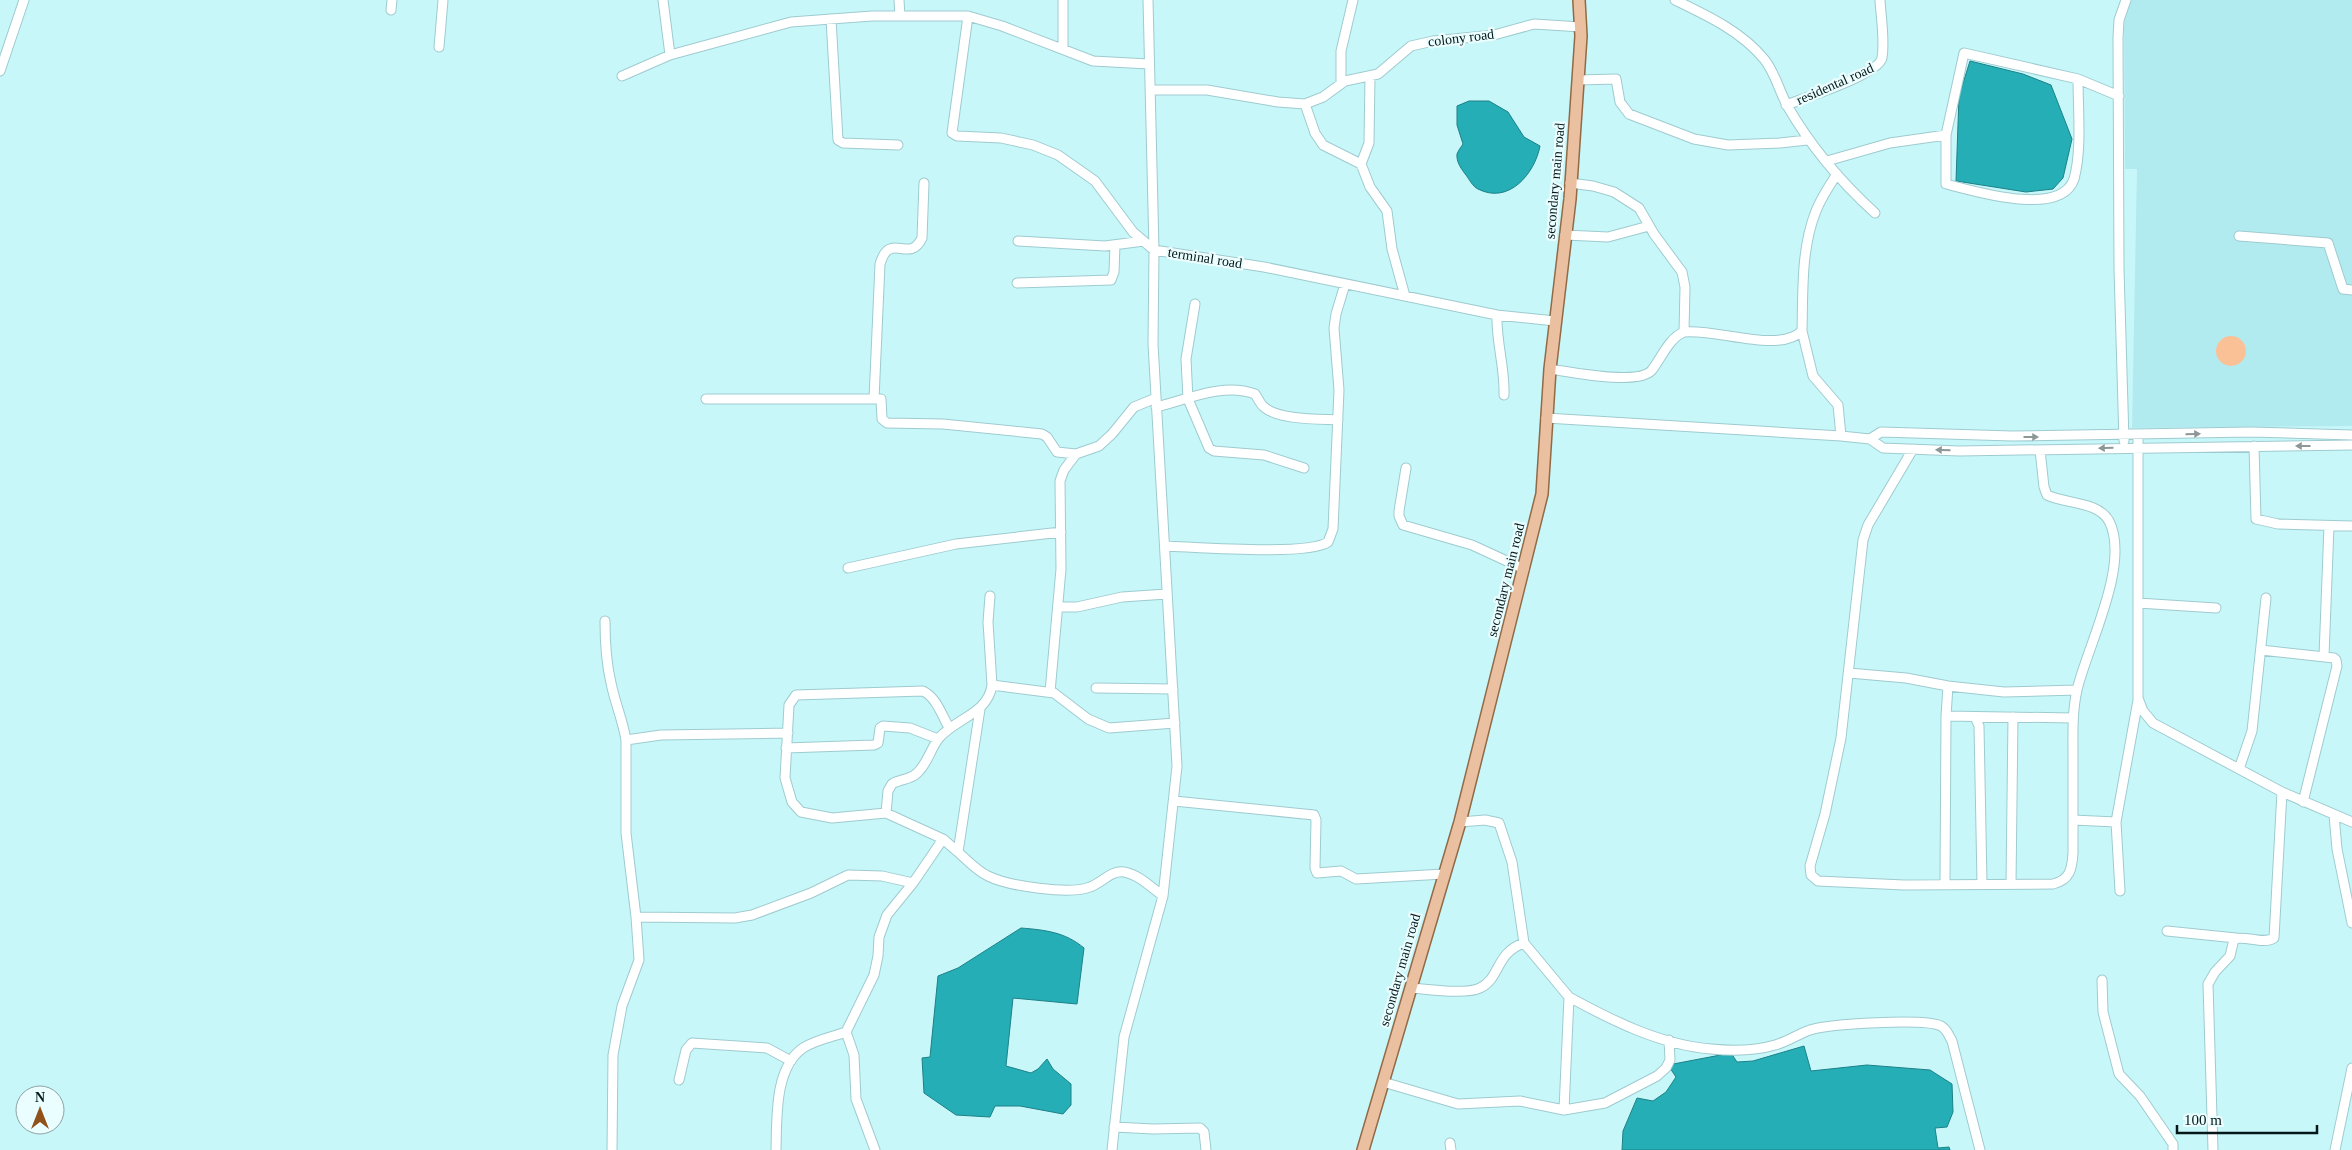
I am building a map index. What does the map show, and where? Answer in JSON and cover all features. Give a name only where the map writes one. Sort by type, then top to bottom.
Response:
[{"type":"main road","name":"secondary main road","points":[[1363,1150],[1460,822],[1542,494],[1550,369],[1565,235],[1578,80],[1581,27],[1580,0]]},
{"type":"street","points":[[0,71],[24,0]]},
{"type":"street","points":[[439,46],[442,0]]},
{"type":"street","points":[[663,0],[670,55]]},
{"type":"street","points":[[899,0],[900,16]]},
{"type":"street","points":[[1063,0],[1063,49]]},
{"type":"street","points":[[1112,1150],[1124,1037],[1163,896],[1177,766],[1166,546],[1153,344],[1154,250],[1148,0]]},
{"type":"street","points":[[1342,83],[1341,51],[1353,0]]},
{"type":"street","points":[[1674,0],[1717,22],[1739,36],[1764,59],[1786,105],[1807,140],[1854,194],[1875,213]]},
{"type":"street","name":"residental road","points":[[1786,105],[1875,69],[1879,64],[1882,49],[1880,0]]},
{"type":"street","points":[[2124,448],[2119,269],[2119,20],[2126,0]]},
{"type":"street","points":[[622,76],[670,55],[791,22],[900,16],[968,16],[1002,26],[1093,61],[1149,64]]},
{"type":"street","name":"terminal road","points":[[968,16],[952,133],[957,136],[1001,138],[1033,145],[1058,155],[1095,181],[1133,232],[1154,250],[1264,267],[1497,315],[1555,321]]},
{"type":"street","points":[[831,19],[838,140],[843,143],[898,145]]},
{"type":"street","name":"colony road","points":[[1150,90],[1207,90],[1278,102],[1305,104],[1323,97],[1342,83],[1353,78],[1370,76],[1383,70],[1411,46],[1421,43],[1494,35],[1534,24],[1581,27]]},
{"type":"street","points":[[2078,79],[2077,155],[2073,180],[2060,195],[2043,200],[1996,196],[1946,184],[1946,135],[1964,53],[2078,79],[2119,96]]},
{"type":"street","points":[[1361,164],[1369,143],[1370,76]]},
{"type":"street","points":[[1578,80],[1616,79],[1620,102],[1629,114],[1670,131],[1708,142],[1728,145],[1807,140]]},
{"type":"street","points":[[1305,104],[1315,133],[1323,145],[1361,164],[1370,186],[1387,211],[1392,249],[1405,296]]},
{"type":"street","points":[[1827,161],[1890,143],[1946,135]]},
{"type":"street","points":[[1837,174],[1820,201],[1810,228],[1803,278],[1802,331],[1813,376],[1838,405],[1841,436]]},
{"type":"street","points":[[874,399],[880,264],[884,251],[888,249],[913,249],[920,244],[922,238],[924,183]]},
{"type":"street","points":[[1570,183],[1593,186],[1614,192],[1639,208],[1649,226],[1679,266],[1684,278],[1684,332]]},
{"type":"street","points":[[1565,235],[1608,237],[1649,226]]},
{"type":"street","points":[[2239,236],[2328,243],[2343,289],[2352,290]]},
{"type":"street","points":[[1018,241],[1115,245],[1144,241]]},
{"type":"street","points":[[1017,283],[1111,280],[1114,276],[1115,245]]},
{"type":"street","points":[[1166,546],[1282,550],[1318,547],[1328,542],[1333,529],[1339,390],[1334,328],[1345,284]]},
{"type":"street","points":[[1195,304],[1186,360],[1188,399],[1211,450],[1264,455],[1304,468]]},
{"type":"street","points":[[1497,315],[1497,336],[1504,376],[1504,395]]},
{"type":"street","points":[[1550,369],[1624,378],[1642,377],[1651,372],[1675,337],[1684,332],[1778,341],[1794,338],[1802,331]]},
{"type":"street","points":[[706,399],[874,399],[882,401],[882,419],[887,423],[943,424],[1037,433],[1047,437],[1057,452],[1076,454],[1099,446],[1112,434],[1134,407],[1188,399],[1195,394],[1205,392],[1246,392],[1255,394],[1263,406],[1274,413],[1338,420]]},
{"type":"street","points":[[1546,418],[1841,436],[1870,439],[1883,448],[2040,450],[2352,445]]},
{"type":"street","points":[[1870,439],[1881,432],[2012,436],[2251,432],[2352,435]]},
{"type":"street","points":[[2120,891],[2116,822],[2138,698],[2138,435]]},
{"type":"street","points":[[2012,436],[2012,450]]},
{"type":"street","points":[[2254,446],[2256,519],[2278,524],[2352,526]]},
{"type":"street","points":[[1913,449],[1865,532],[1841,738],[1825,814],[1810,866],[1811,875],[1818,881],[1904,885],[1945,883],[2053,884],[2066,880],[2072,865],[2073,718],[2077,690],[2109,591],[2113,573],[2114,538],[2108,520],[2102,514],[2082,505],[2047,495],[2044,487],[2040,450]]},
{"type":"street","points":[[1050,692],[1062,569],[1058,500],[1060,481],[1064,470],[1076,454]]},
{"type":"street","points":[[1406,468],[1399,511],[1400,520],[1403,525],[1472,545],[1524,569]]},
{"type":"street","points":[[2324,656],[2329,526]]},
{"type":"street","points":[[848,568],[956,544],[1061,532]]},
{"type":"street","points":[[1058,607],[1085,606],[1122,597],[1167,594]]},
{"type":"street","points":[[886,813],[889,788],[896,781],[911,778],[920,771],[938,739],[949,728],[980,709],[988,698],[992,685],[988,622],[990,596]]},
{"type":"street","points":[[2238,768],[2252,731],[2266,598]]},
{"type":"street","points":[[2138,603],[2216,608]]},
{"type":"street","points":[[605,621],[605,648],[611,685],[626,740],[626,833],[639,960],[622,1006],[613,1055],[612,1150]]},
{"type":"street","points":[[2261,650],[2334,658],[2337,666],[2303,802]]},
{"type":"street","points":[[1849,673],[1906,678],[1948,686],[2004,692],[2077,690]]},
{"type":"street","points":[[992,685],[1054,693],[1088,719],[1109,728],[1175,723]]},
{"type":"street","points":[[1945,883],[1946,716],[1948,686]]},
{"type":"street","points":[[1096,688],[1173,689]]},
{"type":"street","points":[[949,728],[930,694],[923,691],[803,693],[792,698],[789,705],[785,778],[796,809],[801,812],[832,818],[886,813],[943,839],[980,872],[1000,880],[1064,891],[1078,890],[1089,888],[1112,874],[1121,871],[1132,875],[1163,896]]},
{"type":"street","points":[[2138,698],[2143,711],[2154,723],[2282,792],[2334,815],[2352,820]]},
{"type":"street","points":[[958,852],[980,709]]},
{"type":"street","points":[[1946,716],[2073,718]]},
{"type":"street","points":[[1974,717],[1980,726],[1982,883]]},
{"type":"street","points":[[2011,884],[2012,718]]},
{"type":"street","points":[[786,748],[874,745],[878,743],[880,728],[883,726],[910,728],[938,739]]},
{"type":"street","points":[[626,740],[661,736],[788,733]]},
{"type":"street","points":[[2167,931],[2236,938],[2267,940],[2274,938],[2282,792]]},
{"type":"street","points":[[1174,801],[1314,815],[1316,820],[1314,868],[1317,873],[1341,871],[1356,879],[1444,874]]},
{"type":"street","points":[[2334,815],[2337,849],[2352,923]]},
{"type":"street","points":[[1460,822],[1492,820],[1499,822],[1512,862],[1524,942],[1570,998],[1614,1022],[1669,1040],[1710,1049],[1753,1049],[1775,1045],[1809,1030],[1825,1026],[1866,1023],[1921,1023],[1942,1026],[1952,1041],[1980,1150]]},
{"type":"street","points":[[2073,820],[2116,822]]},
{"type":"street","points":[[875,1150],[856,1099],[854,1055],[846,1032],[874,975],[879,937],[887,915],[913,883],[943,839]]},
{"type":"street","points":[[636,917],[735,918],[752,915],[811,893],[848,876],[882,876],[913,883]]},
{"type":"street","points":[[2213,1150],[2207,990],[2210,978],[2230,956],[2233,942],[2236,938]]},
{"type":"street","points":[[1411,988],[1478,989],[1489,981],[1509,950],[1524,942]]},
{"type":"street","points":[[2102,980],[2104,1012],[2119,1074],[2140,1096],[2173,1147],[2182,1150]]},
{"type":"street","points":[[1564,1110],[1570,998]]},
{"type":"street","points":[[776,1150],[778,1098],[781,1083],[791,1061],[797,1053],[810,1044],[846,1032]]},
{"type":"street","points":[[1382,1082],[1458,1104],[1520,1101],[1564,1110],[1610,1101],[1657,1076],[1666,1068],[1670,1060],[1669,1040]]},
{"type":"street","points":[[679,1080],[686,1050],[692,1043],[766,1048],[791,1061]]},
{"type":"street","points":[[2335,1150],[2352,1068]]},
{"type":"street","points":[[1114,1127],[1153,1130],[1200,1128],[1204,1132],[1206,1150]]},
{"type":"shaded area","points":[[2132,0],[2352,0],[2352,426],[2132,428],[2137,169],[2125,169],[2124,27],[2126,8]]},
{"type":"shaded area","points":[[2231,336],[2242,340],[2246,351],[2242,362],[2231,366],[2220,362],[2216,351],[2220,340]]},
{"type":"water","points":[[1970,61],[2023,74],[2051,85],[2072,139],[2063,178],[2053,189],[2026,192],[1956,181],[1959,96]]},
{"type":"water","points":[[1469,101],[1489,101],[1508,112],[1524,137],[1540,146],[1533,166],[1519,184],[1510,190],[1500,193],[1489,193],[1478,189],[1473,185],[1457,160],[1457,154],[1463,144],[1457,125],[1457,106]]},
{"type":"water","points":[[1021,928],[1062,935],[1084,948],[1077,1004],[1013,998],[1006,1066],[1031,1073],[1038,1069],[1047,1059],[1053,1069],[1071,1084],[1071,1105],[1063,1114],[1020,1106],[995,1106],[990,1117],[956,1115],[924,1093],[922,1058],[930,1057],[938,976],[958,968]]},
{"type":"water","points":[[1804,1046],[1811,1071],[1867,1065],[1930,1070],[1952,1084],[1953,1112],[1947,1127],[1935,1128],[1938,1148],[1949,1147],[1950,1150],[1622,1150],[1623,1131],[1637,1098],[1653,1101],[1666,1092],[1676,1077],[1668,1065],[1731,1053],[1737,1062],[1753,1061]]}]
